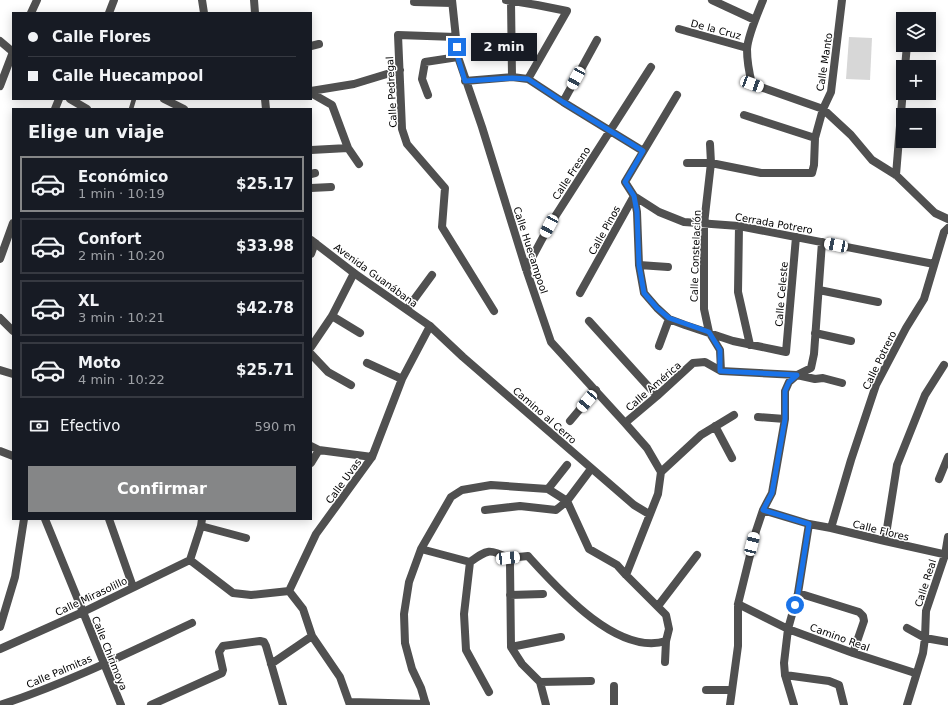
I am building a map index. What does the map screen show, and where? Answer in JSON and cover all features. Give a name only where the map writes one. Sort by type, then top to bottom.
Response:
[{"type":"street","points":[[31,12],[37,0]]},
{"type":"street","points":[[109,12],[114,0]]},
{"type":"street","points":[[202,0],[204,12]]},
{"type":"street","points":[[254,0],[255,12]]},
{"type":"street","points":[[712,0],[755,20]]},
{"type":"street","points":[[763,0],[755,20],[747,48],[748,68],[752,84],[823,109],[851,135],[872,160],[896,175],[935,213],[948,219]]},
{"type":"street","name":"Calle Manto","points":[[711,163],[761,173],[812,173],[814,165],[815,138],[823,109],[831,92],[842,0]]},
{"type":"street","points":[[512,78],[508,1],[567,11],[528,79]]},
{"type":"street","points":[[414,2],[452,2]]},
{"type":"street","name":"Calle Huecampool","points":[[452,2],[458,58],[482,127],[526,269],[551,342],[626,423],[647,448],[661,472]]},
{"type":"street","name":"De la Cruz","points":[[679,29],[747,48]]},
{"type":"street","name":"Calle Pedregal","points":[[456,37],[398,35],[402,129],[407,144],[445,188],[442,227],[494,310]]},
{"type":"street","points":[[563,102],[597,40]]},
{"type":"street","points":[[0,41],[12,51]]},
{"type":"street","points":[[0,86],[12,55]]},
{"type":"street","points":[[428,95],[422,79],[425,62],[458,58]]},
{"type":"street","name":"Calle Fresno","points":[[526,269],[549,226],[651,67]]},
{"type":"street","points":[[312,92],[354,84],[400,70]]},
{"type":"street","points":[[465,81],[512,78],[528,79],[643,151]]},
{"type":"street","points":[[312,93],[332,105],[348,148],[359,164]]},
{"type":"street","points":[[677,95],[625,182],[634,196],[637,212],[639,265],[644,293],[657,308],[669,318],[750,345]]},
{"type":"street","points":[[73,100],[86,108]]},
{"type":"street","points":[[166,100],[182,108]]},
{"type":"street","points":[[896,175],[902,100]]},
{"type":"street","points":[[744,114],[815,138]]},
{"type":"street","name":"Calle Constelación","points":[[710,144],[711,163],[704,224],[704,309],[709,332],[720,350],[720,371]]},
{"type":"street","points":[[312,150],[348,148]]},
{"type":"street","points":[[687,163],[711,163]]},
{"type":"street","points":[[312,188],[331,187]]},
{"type":"street","name":"Cerrada Potrero","points":[[634,196],[659,212],[684,222],[739,226],[934,264]]},
{"type":"street","name":"Calle Pinos","points":[[580,292],[634,196]]},
{"type":"street","points":[[0,259],[12,226]]},
{"type":"street","points":[[739,226],[738,292],[750,345]]},
{"type":"street","name":"Calle Potrero","points":[[831,528],[851,460],[876,385],[906,328],[924,298],[944,232],[948,228]]},
{"type":"street","name":"Calle Celeste","points":[[750,345],[786,352],[796,237]]},
{"type":"street","name":"Avenida Guanábana","points":[[313,242],[354,273],[430,326]]},
{"type":"street","points":[[730,705],[738,646],[738,604],[756,531],[763,510],[772,493],[785,419],[785,391],[789,382],[797,375],[811,368],[814,354],[822,242]]},
{"type":"street","points":[[639,265],[668,267]]},
{"type":"street","points":[[312,346],[332,316],[354,273]]},
{"type":"street","points":[[407,309],[432,275]]},
{"type":"street","points":[[819,290],[878,302]]},
{"type":"street","points":[[332,316],[360,333]]},
{"type":"street","points":[[0,318],[12,330]]},
{"type":"street","points":[[659,346],[669,318]]},
{"type":"street","points":[[589,321],[657,396]]},
{"type":"street","name":"Calle Uvas","points":[[289,591],[316,534],[372,457],[402,379],[430,326]]},
{"type":"street","name":"Camino al Cerro","points":[[430,326],[463,357],[591,469],[634,505],[649,514]]},
{"type":"street","points":[[815,333],[851,341]]},
{"type":"street","points":[[312,355],[328,372],[352,385]]},
{"type":"street","name":"Calle América","points":[[626,423],[693,363],[705,362],[720,371]]},
{"type":"street","points":[[367,363],[402,379]]},
{"type":"street","points":[[884,542],[897,466],[925,395],[944,365]]},
{"type":"street","points":[[0,370],[12,374]]},
{"type":"street","points":[[720,371],[797,375],[815,379],[823,378],[842,383]]},
{"type":"street","points":[[570,421],[596,390]]},
{"type":"street","points":[[626,575],[658,494],[661,472],[701,435],[734,415]]},
{"type":"street","points":[[758,417],[785,419]]},
{"type":"street","points":[[715,426],[732,458]]},
{"type":"street","points":[[312,459],[315,448],[372,457]]},
{"type":"street","points":[[0,451],[12,456]]},
{"type":"street","points":[[939,479],[948,457]]},
{"type":"street","points":[[548,489],[567,465]]},
{"type":"street","points":[[485,510],[520,506],[556,510],[567,501],[591,469]]},
{"type":"street","points":[[246,538],[201,523],[190,560],[233,593],[251,595],[289,591],[303,609],[312,636],[340,677],[350,704],[426,705],[412,669],[405,642],[404,614],[409,582],[421,549],[450,497],[462,490],[491,485],[548,489],[567,501],[589,549],[617,565],[666,615],[669,630],[666,641],[665,662]]},
{"type":"street","name":"Calle Flores","points":[[763,510],[809,524],[946,555]]},
{"type":"street","points":[[0,627],[15,577],[24,520]]},
{"type":"street","name":"Calle Chirimoya","points":[[45,520],[121,705]]},
{"type":"street","points":[[109,520],[133,587]]},
{"type":"street","points":[[794,705],[784,663],[788,629],[798,593],[809,524]]},
{"type":"street","name":"Calle Real","points":[[906,705],[922,653],[925,638],[926,611],[946,555],[948,537]]},
{"type":"street","points":[[421,549],[470,562]]},
{"type":"street","points":[[489,692],[466,650],[464,614],[470,562],[484,552],[495,551],[508,558],[528,556],[562,592],[595,620],[618,635],[644,644],[658,644],[666,641]]},
{"type":"street","points":[[658,606],[697,555]]},
{"type":"street","points":[[508,558],[510,564],[511,647],[522,664],[540,682],[546,705]]},
{"type":"street","name":"Calle Mirasolillo","points":[[0,649],[83,612],[190,560]]},
{"type":"street","points":[[798,593],[859,612],[863,616],[864,621],[852,653]]},
{"type":"street","points":[[510,595],[543,594]]},
{"type":"street","name":"Camino Real","points":[[738,604],[788,629],[852,653],[915,673]]},
{"type":"street","name":"Calle Palmitas","points":[[0,705],[24,701],[192,623]]},
{"type":"street","points":[[907,628],[925,638],[948,642]]},
{"type":"street","points":[[271,664],[312,636]]},
{"type":"street","points":[[511,647],[561,638]]},
{"type":"street","points":[[151,705],[223,672],[219,652],[223,646],[260,641],[264,642],[283,705]]},
{"type":"street","points":[[786,674],[829,681],[839,685],[844,705]]},
{"type":"street","points":[[540,682],[591,681]]},
{"type":"street","points":[[614,686],[614,705]]},
{"type":"street","points":[[706,690],[732,690]]},
{"type":"shaded area","points":[[849,37],[872,38],[870,80],[846,79]]},
{"type":"route","points":[[457,47],[458,58],[465,81],[512,78],[528,79],[643,151],[625,182],[634,196],[637,212],[639,265],[644,293],[657,308],[669,318],[685,325],[709,332],[720,350],[720,371],[797,375],[789,382],[785,391],[785,419],[772,493],[763,510],[809,524],[795,605]]}]
